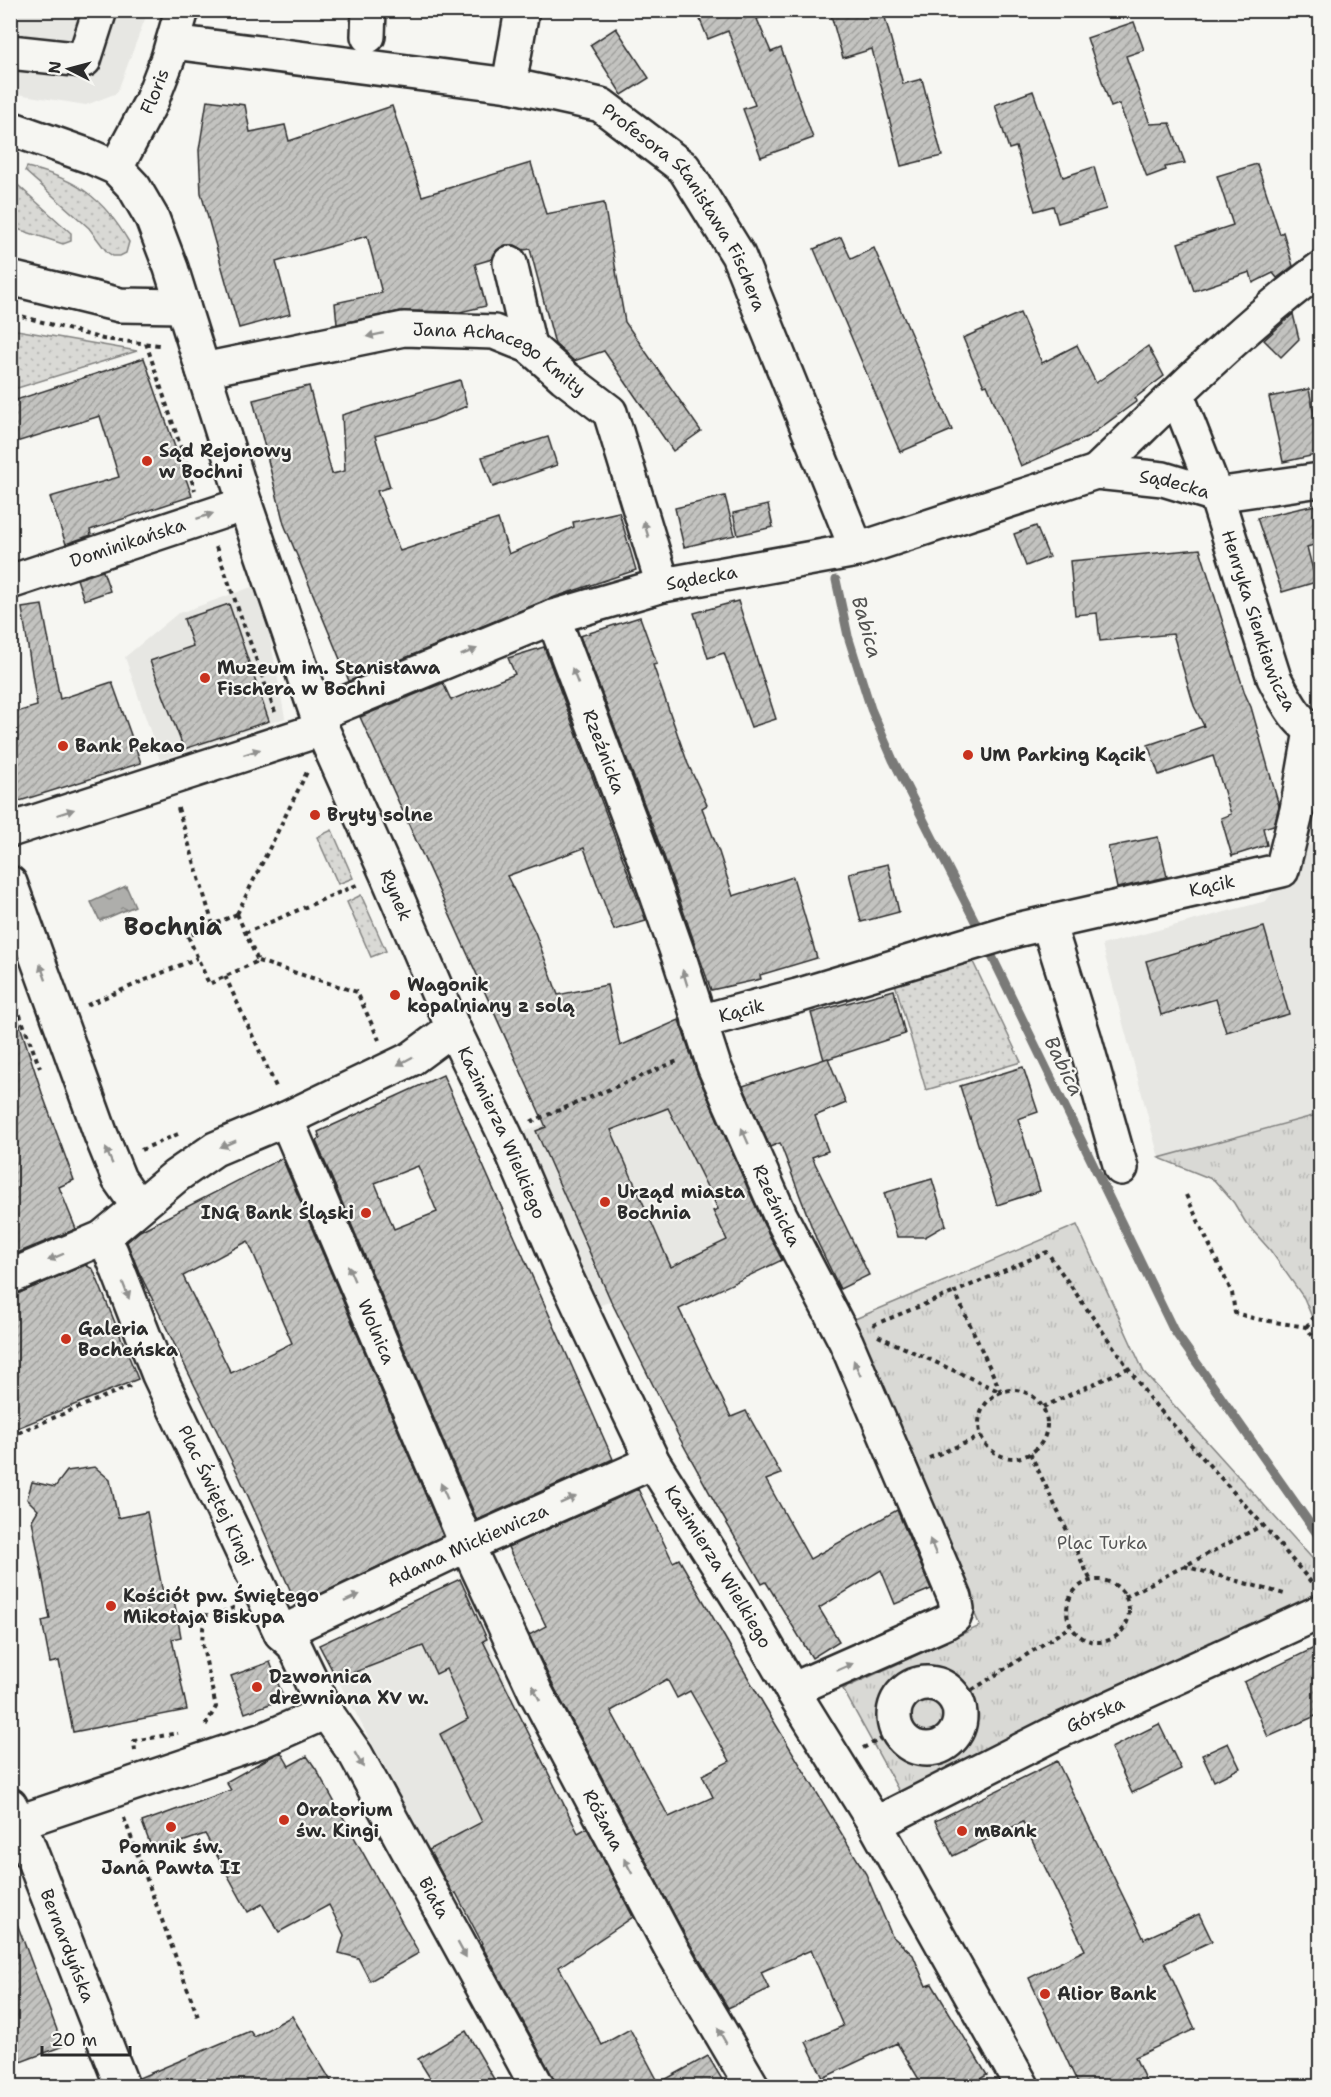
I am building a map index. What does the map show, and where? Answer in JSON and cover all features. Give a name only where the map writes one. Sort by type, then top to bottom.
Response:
[{"type":"street","points":[[10,52],[84,60],[100,10]]},
{"type":"street","name":"Floris","points":[[116,168],[151,102],[182,10]]},
{"type":"street","points":[[509,85],[522,10]]},
{"type":"street","name":"Profesora Stanisława Fischera","points":[[173,42],[509,85],[601,105],[684,168],[738,255],[857,549]]},
{"type":"street","points":[[10,128],[116,168]]},
{"type":"street","name":"Rynek","points":[[116,168],[134,187],[152,218],[171,268],[245,504],[320,722],[453,1028]]},
{"type":"street","points":[[510,263],[529,346]]},
{"type":"street","name":"Sądecka","points":[[1096,472],[1216,356],[1320,269]]},
{"type":"street","points":[[10,278],[120,305],[183,306]]},
{"type":"street","name":"Jana Achacego Kmity","points":[[203,370],[404,329],[494,332],[529,346],[564,377],[610,412],[663,585]]},
{"type":"street","name":"Sądecka","points":[[1177,395],[1216,495]]},
{"type":"street","name":"Sądecka","points":[[320,722],[553,617],[663,585],[857,549],[1096,472],[1163,478],[1216,495]]},
{"type":"street","points":[[1216,495],[1320,480]]},
{"type":"street","name":"Henryka Sienkiewicza","points":[[1216,495],[1274,678],[1288,704],[1316,732]]},
{"type":"street","name":"Dominikańska","points":[[10,582],[245,504]]},
{"type":"street","name":"Rzeźnicka","points":[[553,617],[646,863],[710,1053],[780,1215],[851,1353],[955,1598],[957,1609],[954,1617],[792,1690]]},
{"type":"street","points":[[10,830],[320,722]]},
{"type":"street","name":"Kącik","points":[[699,1022],[797,996],[1002,934],[1282,870],[1316,732]]},
{"type":"street","points":[[10,883],[100,1135],[119,1179],[138,1206]]},
{"type":"street","points":[[1048,923],[1084,1036],[1121,1168]]},
{"type":"street","points":[[10,1277],[102,1238],[138,1206],[215,1149],[285,1119],[411,1059],[453,1028]]},
{"type":"street","name":"Kazimierza Wielkiego","points":[[453,1028],[492,1107],[562,1269],[653,1461],[875,1824],[1022,2086]]},
{"type":"street","name":"Wolnica","points":[[285,1119],[467,1545]]},
{"type":"street","name":"Plac Świętej Kingi","points":[[102,1238],[111,1252],[159,1375],[262,1594],[281,1633],[294,1645],[326,1712]]},
{"type":"street","name":"Adama Mickiewicza","points":[[281,1633],[467,1545],[653,1461]]},
{"type":"street","name":"Różana","points":[[467,1545],[535,1691],[671,1948],[752,2086]]},
{"type":"street","name":"Górska","points":[[875,1824],[1317,1599]]},
{"type":"street","points":[[922,1683],[934,1684],[947,1690],[957,1700],[960,1711],[959,1725],[954,1736],[942,1745],[930,1749],[918,1748],[906,1742],[885,1737],[894,1721],[897,1703],[910,1688],[922,1683]]},
{"type":"street","points":[[15,1813],[138,1783],[262,1740],[326,1712]]},
{"type":"street","name":"Biała","points":[[326,1712],[356,1755],[537,2086]]},
{"type":"street","name":"Bernardyńska","points":[[15,1813],[122,2086]]},
{"type":"path","points":[[10,313],[103,339],[159,345],[165,352]]},
{"type":"path","points":[[146,343],[195,490]]},
{"type":"path","points":[[215,545],[278,719]]},
{"type":"path","points":[[308,769],[237,914],[188,936],[209,984],[258,961],[357,992],[380,1043]]},
{"type":"path","points":[[179,810],[213,925]]},
{"type":"path","points":[[245,933],[360,884]]},
{"type":"path","points":[[237,914],[258,961]]},
{"type":"path","points":[[96,1001],[197,958]]},
{"type":"path","points":[[225,976],[277,1089],[287,1085]]},
{"type":"path","points":[[533,1120],[696,1054],[710,1053]]},
{"type":"path","points":[[134,1154],[181,1133]]},
{"type":"path","points":[[1186,1195],[1232,1293],[1235,1313],[1306,1327],[1320,1346]]},
{"type":"path","points":[[832,1315],[864,1329],[1047,1252],[1150,1399],[1263,1525],[1317,1599]]},
{"type":"path","points":[[955,1292],[1001,1392]]},
{"type":"path","points":[[1306,1327],[1320,1310]]},
{"type":"path","points":[[874,1334],[1001,1392]]},
{"type":"path","points":[[1043,1407],[1128,1368]]},
{"type":"path","points":[[10,1436],[159,1375]]},
{"type":"path","points":[[1020,1390],[1037,1399],[1043,1407],[1047,1417],[1047,1427],[1038,1446],[1030,1453],[1019,1457],[1008,1457],[988,1446],[982,1436],[981,1415],[985,1406],[1001,1392],[1020,1390]]},
{"type":"path","points":[[901,1469],[982,1436]]},
{"type":"path","points":[[1030,1453],[1091,1581]]},
{"type":"path","points":[[1125,1597],[1263,1525]]},
{"type":"path","points":[[1184,1566],[1286,1595]]},
{"type":"path","points":[[1091,1581],[1111,1583],[1119,1588],[1125,1597],[1129,1615],[1120,1633],[1113,1639],[1094,1642],[1077,1634],[1071,1626],[1067,1608],[1070,1599],[1082,1585],[1091,1581]]},
{"type":"path","points":[[177,1615],[204,1617],[225,1612],[262,1594]]},
{"type":"path","points":[[204,1617],[202,1643],[216,1707],[204,1728]]},
{"type":"path","points":[[957,1700],[1071,1626]]},
{"type":"path","points":[[138,1783],[134,1741],[181,1732]]},
{"type":"path","points":[[126,1824],[198,2017]]},
{"type":"shaded area","points":[[10,11],[148,11],[117,93],[86,105],[11,93]]},
{"type":"shaded area","points":[[260,584],[285,718],[160,760],[125,657],[177,614]]},
{"type":"shaded area","points":[[1320,832],[1320,1114],[1159,1158],[1102,945],[1266,901]]},
{"type":"shaded area","points":[[653,1078],[704,1180],[713,1211],[727,1240],[679,1263],[675,1274],[599,1306],[524,1132]]},
{"type":"shaded area","points":[[460,1579],[537,1750],[578,1833],[453,1894],[319,1645]]},
{"type":"green space","points":[[27,167],[60,178],[87,192],[109,213],[129,242],[126,253],[113,256],[107,252],[89,228],[25,171]]},
{"type":"green space","points":[[10,178],[71,233],[71,241],[63,244],[11,227]]},
{"type":"green space","points":[[11,329],[137,351],[11,390]]},
{"type":"green space","points":[[332,830],[353,878],[338,884],[317,837]]},
{"type":"green space","points":[[361,895],[386,951],[371,957],[347,902]]},
{"type":"green space","points":[[973,962],[1021,1062],[926,1090],[894,980]]},
{"type":"green space","points":[[1320,1114],[1320,1336],[1304,1298],[1270,1250],[1246,1223],[1234,1203],[1214,1180],[1159,1158]]},
{"type":"green space","name":"Plac Turka","points":[[1077,1225],[1144,1372],[1320,1567],[1320,1609],[900,1793],[843,1689],[980,1626],[848,1322]]},
{"type":"water","points":[[126,886],[135,906],[100,921],[91,902]]},
{"type":"building","points":[[696,10],[776,10],[757,19],[771,52],[781,48],[813,138],[761,157],[743,109],[755,105],[728,31],[708,39]]},
{"type":"building","points":[[846,10],[883,10],[903,84],[922,79],[942,156],[901,166],[872,49],[843,58],[831,15]]},
{"type":"building","points":[[1134,22],[1144,50],[1126,56],[1150,124],[1170,123],[1185,163],[1165,167],[1166,170],[1147,177],[1119,104],[1111,107],[1087,38]]},
{"type":"building","points":[[616,28],[649,78],[622,95],[590,45]]},
{"type":"building","points":[[1033,91],[1063,177],[1094,167],[1106,209],[1058,223],[1053,206],[1035,211],[1016,147],[1009,149],[995,105]]},
{"type":"building","points":[[207,100],[245,105],[250,132],[285,125],[289,141],[392,106],[422,196],[531,163],[546,214],[604,203],[625,322],[701,431],[673,451],[604,351],[574,361],[555,344],[530,249],[524,250],[515,245],[505,245],[497,250],[492,259],[475,264],[486,306],[460,312],[401,311],[337,324],[335,303],[382,293],[367,236],[276,262],[290,314],[239,328],[201,193],[199,150]]},
{"type":"building","points":[[1257,164],[1280,234],[1283,232],[1293,266],[1277,278],[1273,273],[1253,283],[1250,272],[1194,291],[1178,243],[1233,225],[1217,176]]},
{"type":"building","points":[[841,237],[851,259],[874,248],[952,430],[900,452],[814,249]]},
{"type":"building","points":[[1020,313],[1042,363],[1077,345],[1096,383],[1148,346],[1164,376],[1135,398],[1137,401],[1089,436],[1021,466],[987,385],[984,386],[963,338]]},
{"type":"building","points":[[1293,314],[1299,339],[1281,357],[1264,340]]},
{"type":"building","name":"Sąd Rejonowy w Bochni","points":[[144,358],[192,496],[90,530],[91,535],[66,544],[50,497],[119,477],[100,416],[10,444],[10,402]]},
{"type":"building","points":[[460,380],[467,406],[433,420],[375,436],[390,487],[377,491],[400,551],[498,519],[509,554],[574,527],[573,522],[619,512],[636,570],[546,600],[349,681],[284,524],[253,400],[309,386],[332,474],[345,471],[342,415]]},
{"type":"building","points":[[1309,389],[1320,454],[1283,462],[1269,397]]},
{"type":"building","points":[[548,437],[557,465],[493,487],[482,457]]},
{"type":"building","points":[[725,496],[735,535],[684,547],[675,508]]},
{"type":"building","points":[[1320,504],[1320,543],[1307,547],[1316,582],[1282,592],[1257,518]]},
{"type":"building","points":[[768,505],[773,527],[738,535],[733,513]]},
{"type":"building","points":[[1036,526],[1049,557],[1026,566],[1014,534]]},
{"type":"building","points":[[1200,549],[1251,707],[1279,806],[1274,825],[1263,828],[1267,845],[1232,856],[1221,818],[1231,814],[1213,756],[1159,775],[1148,745],[1204,726],[1194,706],[1173,634],[1100,641],[1097,613],[1075,615],[1070,561]]},
{"type":"building","points":[[103,571],[110,591],[84,600],[77,579]]},
{"type":"building","points":[[738,601],[776,719],[751,727],[724,653],[708,658],[694,613]]},
{"type":"building","name":"Muzeum im. Stanisława Fischera w Bochni","points":[[229,604],[269,721],[184,749],[150,661],[193,646],[184,619]]},
{"type":"building","points":[[42,605],[60,699],[112,682],[141,763],[10,804],[10,714],[37,706],[22,608]]},
{"type":"building","points":[[640,617],[657,664],[653,665],[688,764],[707,805],[702,808],[733,896],[793,877],[817,958],[760,975],[761,979],[711,990],[664,856],[580,636]]},
{"type":"building","points":[[544,647],[646,921],[614,930],[584,848],[507,876],[535,932],[558,995],[607,985],[620,1046],[679,1020],[697,1073],[763,1223],[782,1260],[679,1309],[731,1417],[746,1411],[781,1474],[766,1480],[810,1559],[897,1510],[931,1589],[895,1604],[881,1570],[819,1608],[839,1641],[812,1658],[766,1582],[762,1584],[718,1508],[680,1439],[611,1301],[536,1131],[546,1127],[360,717],[443,683],[451,700],[515,674],[508,658]],"holes":[[[668,1108],[718,1209],[713,1211],[727,1240],[671,1267],[611,1130]]]},
{"type":"building","points":[[1158,837],[1167,877],[1117,888],[1108,847]]},
{"type":"building","points":[[888,864],[899,912],[861,922],[849,873]]},
{"type":"building","points":[[1264,927],[1289,1014],[1226,1032],[1216,999],[1161,1015],[1146,961]]},
{"type":"building","points":[[894,990],[905,1034],[824,1060],[811,1013]]},
{"type":"building","points":[[10,1010],[15,1010],[74,1180],[59,1187],[76,1229],[10,1256]]},
{"type":"building","points":[[828,1058],[846,1103],[815,1116],[828,1151],[812,1157],[869,1275],[840,1289],[817,1241],[780,1143],[770,1147],[743,1086]]},
{"type":"building","points":[[1023,1067],[1038,1112],[1018,1119],[1040,1191],[997,1205],[960,1086]]},
{"type":"building","points":[[443,1075],[613,1459],[477,1520],[316,1141],[320,1138],[318,1132]],"holes":[[[418,1166],[437,1212],[394,1229],[375,1183]]]},
{"type":"building","points":[[282,1158],[443,1536],[297,1605],[239,1476],[139,1272],[127,1242],[140,1231]],"holes":[[[248,1241],[292,1343],[231,1373],[183,1276]]]},
{"type":"building","points":[[932,1179],[946,1225],[925,1237],[897,1237],[884,1193]]},
{"type":"building","name":"Galeria Bocheńska","points":[[85,1265],[93,1269],[138,1379],[10,1431],[10,1295]]},
{"type":"building","name":"Kościół pw. Świętego Mikołaja Biskupa","points":[[95,1467],[110,1480],[118,1518],[147,1512],[164,1598],[173,1596],[177,1615],[181,1637],[172,1639],[187,1710],[73,1732],[59,1661],[50,1663],[42,1621],[50,1619],[32,1520],[38,1510],[27,1499],[32,1482],[55,1487],[67,1471]]},
{"type":"building","points":[[638,1489],[673,1562],[679,1559],[866,1874],[892,1936],[913,1955],[926,1986],[932,1984],[987,2075],[968,2086],[923,2086],[897,2043],[823,2078],[806,2042],[843,2026],[811,1950],[761,1972],[769,1989],[728,2008],[687,1939],[529,1635],[546,1626],[508,1547]],"holes":[[[667,1679],[677,1698],[690,1691],[730,1761],[702,1775],[713,1797],[669,1817],[611,1711]]]},
{"type":"building","points":[[460,1579],[487,1639],[483,1641],[578,1833],[587,1828],[633,1917],[559,1967],[602,2045],[630,2029],[659,2083],[708,2056],[726,2086],[557,2086],[456,1893],[453,1894],[429,1850],[482,1822],[440,1734],[468,1719],[446,1669],[436,1674],[423,1646],[337,1679],[319,1645]]},
{"type":"building","points":[[1314,1648],[1320,1661],[1320,1714],[1268,1737],[1244,1682]]},
{"type":"building","name":"Dzwonnica drewniana XV w.","points":[[270,1662],[284,1699],[245,1713],[231,1676]]},
{"type":"building","points":[[1159,1724],[1181,1769],[1132,1793],[1111,1748]]},
{"type":"building","points":[[1228,1743],[1240,1768],[1214,1781],[1202,1755]]},
{"type":"building","points":[[281,1752],[289,1766],[307,1756],[316,1769],[419,1953],[370,1981],[358,1958],[339,1953],[344,1935],[329,1905],[279,1932],[262,1904],[248,1912],[205,1834],[153,1852],[142,1822],[231,1790],[226,1782]]},
{"type":"building","points":[[1057,1761],[1144,1939],[1199,1914],[1212,1941],[1165,1963],[1195,2029],[1135,2057],[1148,2086],[1079,2086],[1029,1978],[1085,1950],[1023,1822],[953,1856],[935,1821]]},
{"type":"building","points":[[10,1913],[13,1913],[63,2046],[10,2066]]},
{"type":"building","points":[[292,2016],[334,2086],[140,2086],[139,2078],[250,2031],[254,2037]]},
{"type":"building","points":[[466,2031],[498,2086],[435,2086],[418,2059]]},
{"type":"waterway","name":"Babica","points":[[836,580],[848,636],[871,709],[893,760],[981,933]]},
{"type":"waterway","name":"Babica","points":[[987,946],[1173,1329],[1320,1538]]},
{"type":"place","name":"Sąd Rejonowy w Bochni","points":[[147,461]]},
{"type":"place","name":"Muzeum im. Stanisława Fischera w Bochni","points":[[205,678]]},
{"type":"place","name":"Bank Pekao","points":[[63,746]]},
{"type":"place","name":"UM Parking Kącik","points":[[968,755]]},
{"type":"place","name":"Bryły solne","points":[[315,815]]},
{"type":"place","name":"Wagonik kopalniany z solą","points":[[395,995]]},
{"type":"place","name":"Urząd miasta Bochnia","points":[[605,1202]]},
{"type":"place","name":"ING Bank Śląski","points":[[366,1213]]},
{"type":"place","name":"Galeria Bocheńska","points":[[66,1339]]},
{"type":"place","name":"Kościół pw. Świętego Mikołaja Biskupa","points":[[111,1606]]},
{"type":"place","name":"Dzwonnica drewniana XV w.","points":[[257,1687]]},
{"type":"place","name":"Oratorium św. Kingi","points":[[284,1820]]},
{"type":"place","name":"Pomnik św. Jana Pawła II","points":[[171,1827]]},
{"type":"place","name":"mBank","points":[[962,1831]]},
{"type":"place","name":"Alior Bank","points":[[1045,1994]]},
{"type":"district","name":"Bochnia","points":[[173,927]]}]
